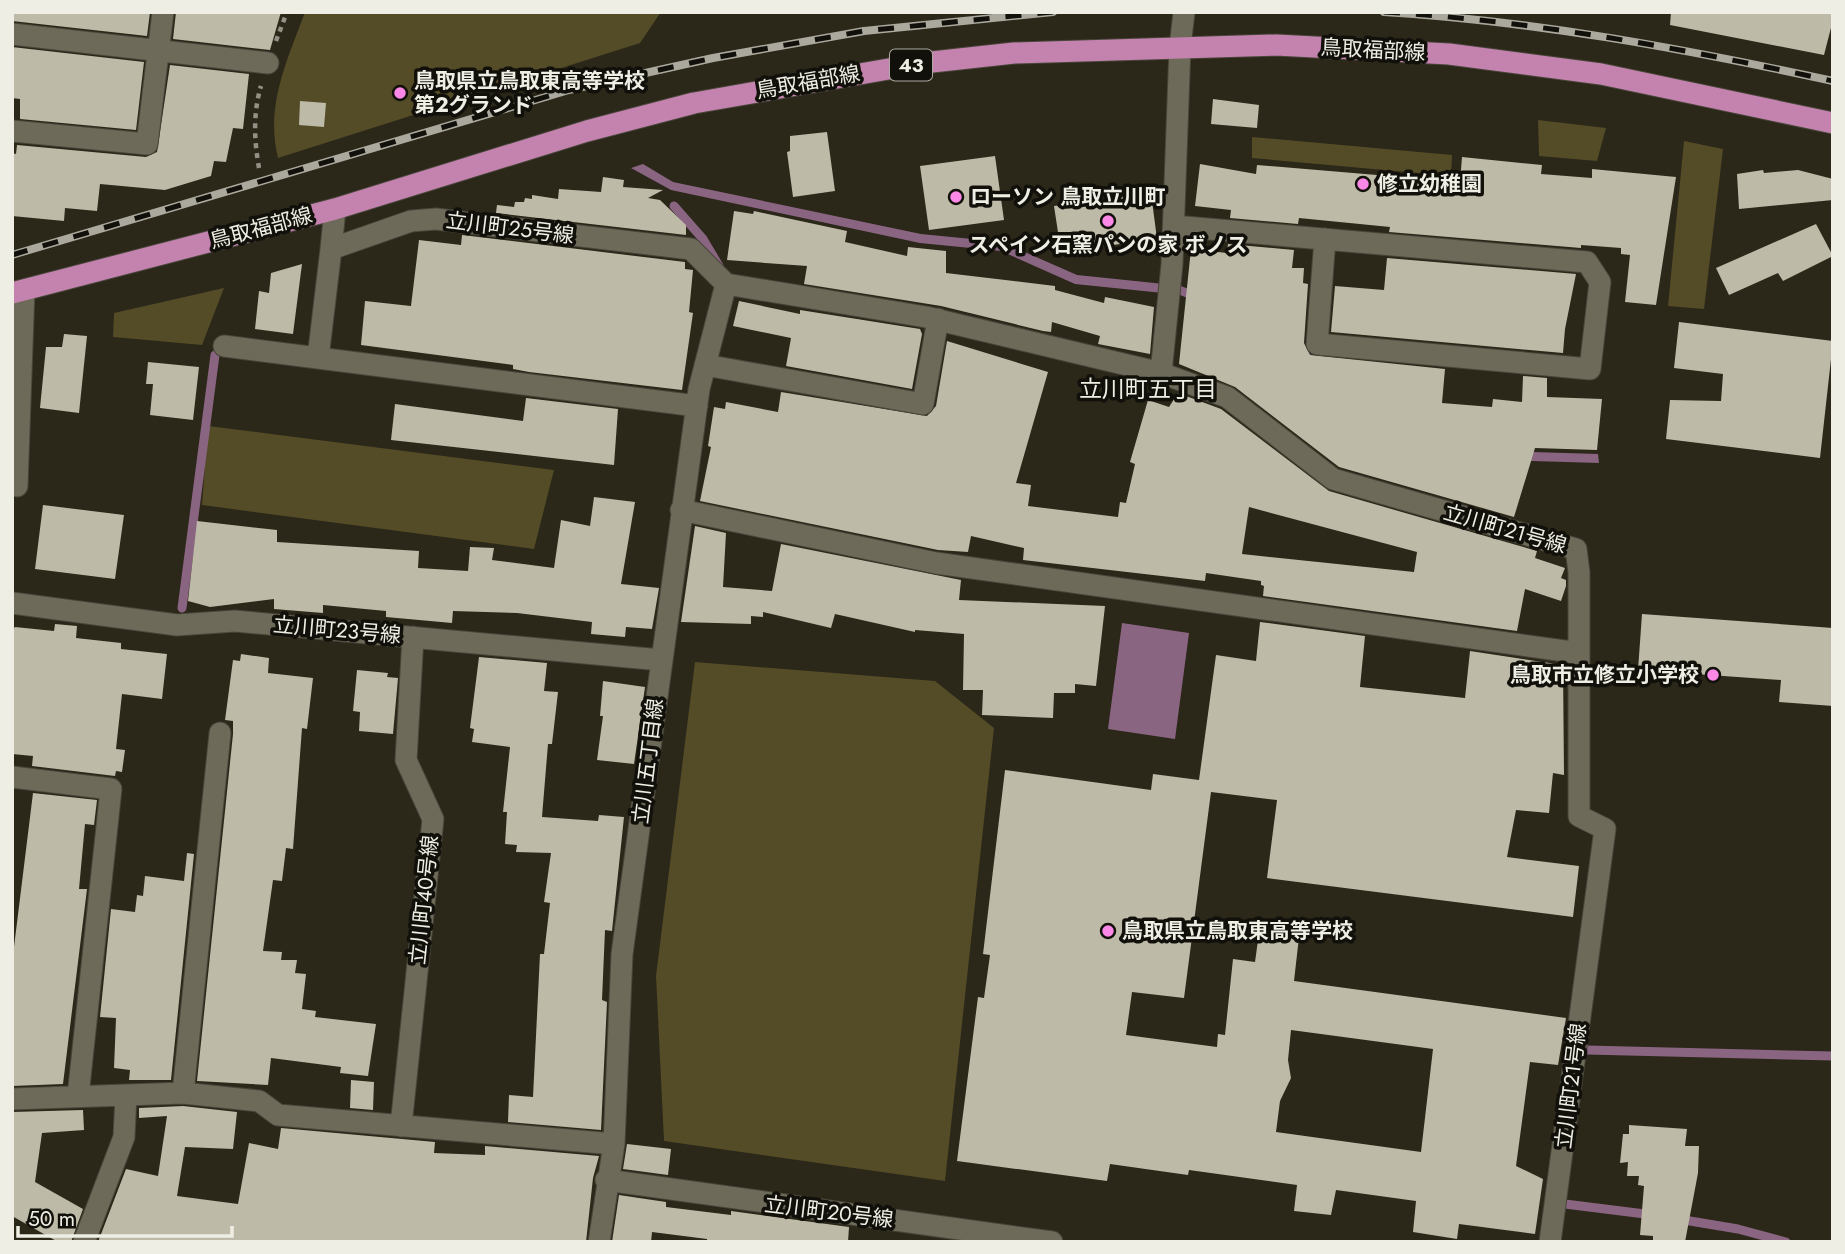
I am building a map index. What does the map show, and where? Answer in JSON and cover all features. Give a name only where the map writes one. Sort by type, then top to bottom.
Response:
[{"type":"main road","name":"鳥取福部線","points":[[18,292],[335,209],[587,131],[694,103],[936,61],[1014,53],[1276,45],[1449,54],[1601,74],[1833,123]]},
{"type":"street","points":[[12,131],[147,144],[163,12]]},
{"type":"street","points":[[726,284],[938,319],[1161,373],[1174,226],[1180,47],[1184,12]]},
{"type":"street","points":[[12,34],[268,63]]},
{"type":"street","points":[[318,358],[335,209]]},
{"type":"street","name":"立川町25号線","points":[[331,249],[411,221],[436,219],[691,249],[726,284]]},
{"type":"street","points":[[1174,226],[1325,239],[1587,262],[1601,282],[1590,369],[1317,344],[1325,239]]},
{"type":"street","name":"立川五丁目線","points":[[599,1242],[606,1180],[614,1144],[622,954],[696,406],[726,284]]},
{"type":"street","points":[[17,486],[18,292]]},
{"type":"street","points":[[705,365],[923,404],[938,319]]},
{"type":"street","points":[[224,346],[696,406]]},
{"type":"street","name":"立川町21号線","points":[[1161,373],[1227,397],[1333,479],[1576,549],[1579,816],[1605,830],[1550,1242]]},
{"type":"street","points":[[681,510],[936,563],[1579,653]]},
{"type":"street","name":"立川町23号線","points":[[12,603],[177,625],[235,621],[662,660]]},
{"type":"street","name":"立川町40号線","points":[[401,1126],[433,819],[406,760],[413,637]]},
{"type":"street","points":[[183,1093],[220,733]]},
{"type":"street","points":[[12,777],[111,789],[78,1096]]},
{"type":"street","points":[[12,1099],[183,1093],[259,1101],[278,1115],[614,1144]]},
{"type":"street","points":[[84,1242],[124,1137],[126,1095]]},
{"type":"street","name":"立川町20号線","points":[[606,1180],[993,1238],[1052,1242]]},
{"type":"shaded area","name":"鳥取県立鳥取東高等学校 第2グランド","points":[[305,12],[661,12],[640,43],[278,158],[274,120],[276,102],[285,66]]},
{"type":"shaded area","points":[[1538,120],[1606,128],[1597,161],[1539,156]]},
{"type":"shaded area","points":[[1252,137],[1452,155],[1451,176],[1252,158]]},
{"type":"shaded area","points":[[1684,141],[1723,149],[1704,309],[1668,306]]},
{"type":"shaded area","points":[[643,164],[673,182],[921,234],[1002,242],[1077,275],[1164,284],[1163,293],[1075,284],[1001,251],[920,243],[671,190],[631,168]]},
{"type":"shaded area","points":[[1181,286],[1219,301],[1303,349],[1327,367],[1464,450],[1598,454],[1599,463],[1468,459],[1221,311],[1180,295]]},
{"type":"shaded area","points":[[224,288],[202,345],[113,337],[114,313]]},
{"type":"shaded area","points":[[208,426],[554,470],[534,549],[202,505]]},
{"type":"shaded area","points":[[1122,623],[1189,633],[1175,739],[1108,729]]},
{"type":"shaded area","points":[[695,662],[935,681],[994,728],[945,1181],[664,1141],[656,976]]},
{"type":"building","points":[[12,12],[150,12],[147,36],[12,21]]},
{"type":"building","points":[[176,12],[281,12],[270,50],[173,39]]},
{"type":"building","points":[[1671,12],[1833,12],[1833,20],[1824,55],[1670,25]]},
{"type":"building","points":[[12,47],[144,62],[136,130],[20,119],[20,99],[12,98]]},
{"type":"building","points":[[170,65],[249,74],[243,129],[233,128],[226,162],[214,161],[211,176],[165,190],[100,184],[97,211],[65,208],[64,221],[12,216],[12,153],[16,154],[17,145],[146,157],[157,152]]},
{"type":"building","points":[[1213,99],[1259,105],[1257,128],[1211,124]]},
{"type":"building","points":[[300,101],[326,103],[324,127],[299,125]]},
{"type":"building","points":[[827,132],[835,191],[793,197],[787,152],[790,151],[790,136]]},
{"type":"building","points":[[995,156],[1004,220],[929,230],[920,166]]},
{"type":"building","points":[[1462,157],[1542,165],[1541,174],[1592,178],[1592,169],[1676,177],[1656,305],[1625,302],[1630,255],[1621,254],[1621,248],[1581,245],[1581,248],[1389,232],[1390,227],[1299,218],[1298,224],[1230,218],[1231,210],[1195,206],[1200,164],[1256,174],[1257,165],[1460,182]]},
{"type":"building","points":[[1763,170],[1764,173],[1798,170],[1833,179],[1833,200],[1739,209],[1737,174]]},
{"type":"building","points":[[603,177],[624,180],[623,187],[663,190],[648,198],[660,200],[686,225],[686,235],[496,213],[497,205],[514,207],[515,202],[524,202],[525,198],[532,199],[532,195],[558,199],[559,189],[601,192]]},
{"type":"building","points":[[1151,193],[1157,239],[1061,252],[1054,206]]},
{"type":"building","points":[[734,211],[753,214],[754,211],[847,231],[845,242],[907,256],[908,247],[946,251],[946,273],[1055,286],[1055,290],[1104,303],[1105,297],[1154,307],[1150,354],[1098,344],[1100,336],[1052,322],[1051,332],[1043,331],[941,306],[804,284],[807,266],[727,260]]},
{"type":"building","points":[[1816,224],[1833,256],[1783,281],[1778,273],[1729,295],[1716,268]]},
{"type":"building","points":[[462,235],[685,262],[685,269],[693,270],[689,312],[693,313],[682,390],[529,372],[513,369],[513,365],[361,345],[365,301],[411,306],[419,240],[461,245]]},
{"type":"building","points":[[1228,244],[1294,250],[1292,268],[1304,268],[1303,283],[1308,284],[1304,343],[1310,355],[1445,369],[1442,403],[1492,407],[1493,399],[1522,402],[1523,376],[1547,378],[1547,397],[1602,399],[1597,450],[1535,448],[1514,517],[1339,467],[1235,387],[1179,364],[1191,249],[1227,253]]},
{"type":"building","points":[[1387,258],[1576,274],[1563,353],[1331,332],[1335,286],[1384,290]]},
{"type":"building","points":[[302,264],[293,334],[255,329],[259,291],[269,293],[271,273]]},
{"type":"building","points":[[739,301],[800,314],[800,310],[920,329],[922,334],[912,389],[786,366],[791,338],[733,326]]},
{"type":"building","points":[[1679,322],[1833,341],[1820,458],[1666,439],[1670,400],[1721,401],[1723,374],[1674,368]]},
{"type":"building","points":[[64,334],[87,336],[79,413],[40,408],[46,347],[62,347]]},
{"type":"building","points":[[947,341],[1048,372],[1016,483],[1031,485],[1028,506],[1118,517],[1120,502],[1126,503],[1135,464],[1130,462],[1148,400],[1169,407],[1178,393],[1221,409],[1329,491],[1537,551],[1535,558],[1565,568],[1561,578],[1566,580],[1566,586],[1561,601],[1525,589],[1517,631],[1263,596],[1264,586],[1261,581],[1206,573],[1205,581],[1023,560],[1024,548],[971,536],[968,552],[938,550],[700,501],[711,447],[708,446],[714,407],[725,409],[726,402],[778,412],[781,392],[927,416],[936,406]],"holes":[[[1249,507],[1417,552],[1414,572],[1242,554]]]},
{"type":"building","points":[[148,362],[199,367],[193,420],[150,415],[153,384],[146,384]]},
{"type":"building","points":[[526,398],[618,409],[614,465],[391,440],[395,404],[523,421]]},
{"type":"building","points":[[594,497],[635,502],[621,584],[659,588],[652,629],[626,627],[625,637],[591,634],[592,622],[517,613],[453,611],[452,623],[386,617],[386,611],[323,605],[323,613],[274,609],[274,599],[210,607],[188,601],[197,521],[277,530],[277,542],[419,551],[418,568],[468,571],[470,547],[494,548],[492,560],[554,568],[561,520],[590,526]]},
{"type":"building","points":[[43,505],[124,515],[115,579],[35,569]]},
{"type":"building","points":[[695,526],[726,533],[723,587],[772,591],[781,544],[961,580],[959,600],[1105,606],[1096,686],[1075,684],[1075,693],[1054,693],[1053,718],[982,715],[983,690],[963,690],[964,634],[915,632],[835,614],[831,628],[763,612],[763,617],[751,616],[751,624],[681,622]]},
{"type":"building","points":[[1642,614],[1833,628],[1833,706],[1779,702],[1781,680],[1638,670]]},
{"type":"building","points":[[1260,622],[1365,636],[1360,687],[1465,698],[1470,651],[1563,665],[1564,775],[1553,773],[1549,813],[1516,810],[1507,857],[1579,866],[1573,917],[1267,878],[1277,800],[1211,792],[1184,998],[1132,992],[1126,1035],[1217,1047],[1218,1034],[1225,1035],[1233,959],[1255,962],[1259,933],[1299,937],[1294,981],[1566,1018],[1558,1065],[1530,1062],[1516,1166],[1543,1179],[1535,1234],[1459,1224],[1457,1239],[1413,1232],[1416,1201],[1336,1190],[1331,1215],[1294,1211],[1297,1185],[1189,1170],[1188,1175],[1110,1164],[1107,1181],[957,1161],[978,997],[984,998],[990,955],[983,954],[1005,770],[1151,790],[1153,774],[1199,780],[1216,655],[1256,661]],"holes":[[[1291,1030],[1433,1049],[1421,1152],[1276,1132],[1280,1101],[1291,1078],[1288,1060]]]},
{"type":"building","points":[[55,624],[77,626],[76,638],[121,643],[121,649],[167,654],[162,699],[122,694],[116,749],[125,750],[122,772],[116,771],[115,776],[32,766],[33,756],[12,754],[12,631],[15,627],[54,631]]},
{"type":"building","points":[[241,654],[269,658],[268,673],[313,678],[307,729],[302,728],[293,849],[286,848],[282,881],[273,880],[263,951],[282,952],[281,960],[297,960],[295,973],[306,974],[302,1009],[316,1011],[315,1017],[376,1024],[368,1076],[340,1073],[341,1067],[271,1058],[268,1085],[197,1081],[233,734],[233,721],[225,720],[233,660],[240,661]]},
{"type":"building","points":[[479,657],[547,663],[544,691],[558,692],[552,744],[548,744],[542,817],[598,821],[599,815],[624,817],[612,931],[605,930],[602,1000],[607,1002],[601,1130],[508,1122],[509,1095],[533,1097],[540,954],[544,954],[550,903],[544,902],[551,853],[516,852],[517,845],[505,844],[507,812],[503,812],[510,747],[472,742],[474,729],[470,728]]},
{"type":"building","points":[[357,670],[388,673],[387,677],[398,678],[393,734],[359,731],[360,712],[353,711]]},
{"type":"building","points":[[603,681],[645,687],[634,764],[597,760],[603,716],[600,716]]},
{"type":"building","points":[[33,793],[97,800],[94,825],[85,824],[79,889],[87,889],[63,1084],[12,1086],[12,963]]},
{"type":"building","points":[[187,853],[194,854],[171,1080],[129,1080],[130,1070],[114,1068],[116,1018],[100,1017],[111,909],[135,912],[137,895],[143,896],[145,876],[184,881]]},
{"type":"building","points":[[351,1080],[374,1082],[373,1110],[350,1108]]},
{"type":"building","points":[[183,1106],[237,1112],[233,1149],[185,1147],[177,1196],[238,1204],[249,1143],[278,1149],[281,1128],[435,1142],[434,1153],[485,1155],[485,1146],[599,1156],[593,1178],[586,1242],[98,1242],[126,1169],[158,1176],[167,1116],[139,1118],[139,1108]]},
{"type":"building","points":[[83,1110],[84,1130],[42,1133],[35,1182],[83,1209],[71,1242],[58,1242],[12,1216],[12,1112]]},
{"type":"building","points":[[1629,1125],[1687,1129],[1685,1146],[1699,1146],[1698,1173],[1685,1242],[1653,1242],[1653,1236],[1640,1235],[1644,1186],[1638,1185],[1639,1176],[1627,1176],[1628,1162],[1620,1163],[1623,1134],[1629,1134]]},
{"type":"building","points":[[627,1144],[671,1149],[668,1175],[623,1169]]},
{"type":"building","points":[[619,1195],[666,1202],[666,1207],[731,1215],[731,1211],[849,1227],[848,1242],[707,1242],[707,1239],[652,1232],[651,1242],[612,1242]]},
{"type":"waterway","points":[[674,206],[703,239],[719,266]]},
{"type":"waterway","points":[[182,608],[215,355]]},
{"type":"waterway","points":[[1587,1050],[1833,1056]]},
{"type":"waterway","points":[[1565,1204],[1653,1215]]},
{"type":"waterway","points":[[1678,1219],[1738,1229],[1786,1242]]},
{"type":"railway","points":[[12,255],[569,90],[713,58],[864,31],[1053,12]]},
{"type":"railway","points":[[1384,12],[1554,29],[1722,58],[1833,81]]},
{"type":"place","name":"鳥取県立鳥取東高等学校 第2グランド","points":[[400,93]]},
{"type":"place","name":"修立幼稚園","points":[[1363,184]]},
{"type":"place","name":"ローソン 鳥取立川町","points":[[956,197]]},
{"type":"place","name":"スペイン石窯パンの家 ボノス","points":[[1108,221]]},
{"type":"place","name":"鳥取市立修立小学校","points":[[1713,675]]},
{"type":"place","name":"鳥取県立鳥取東高等学校","points":[[1108,931]]},
{"type":"district","name":"立川町五丁目","points":[[1148,389]]}]
